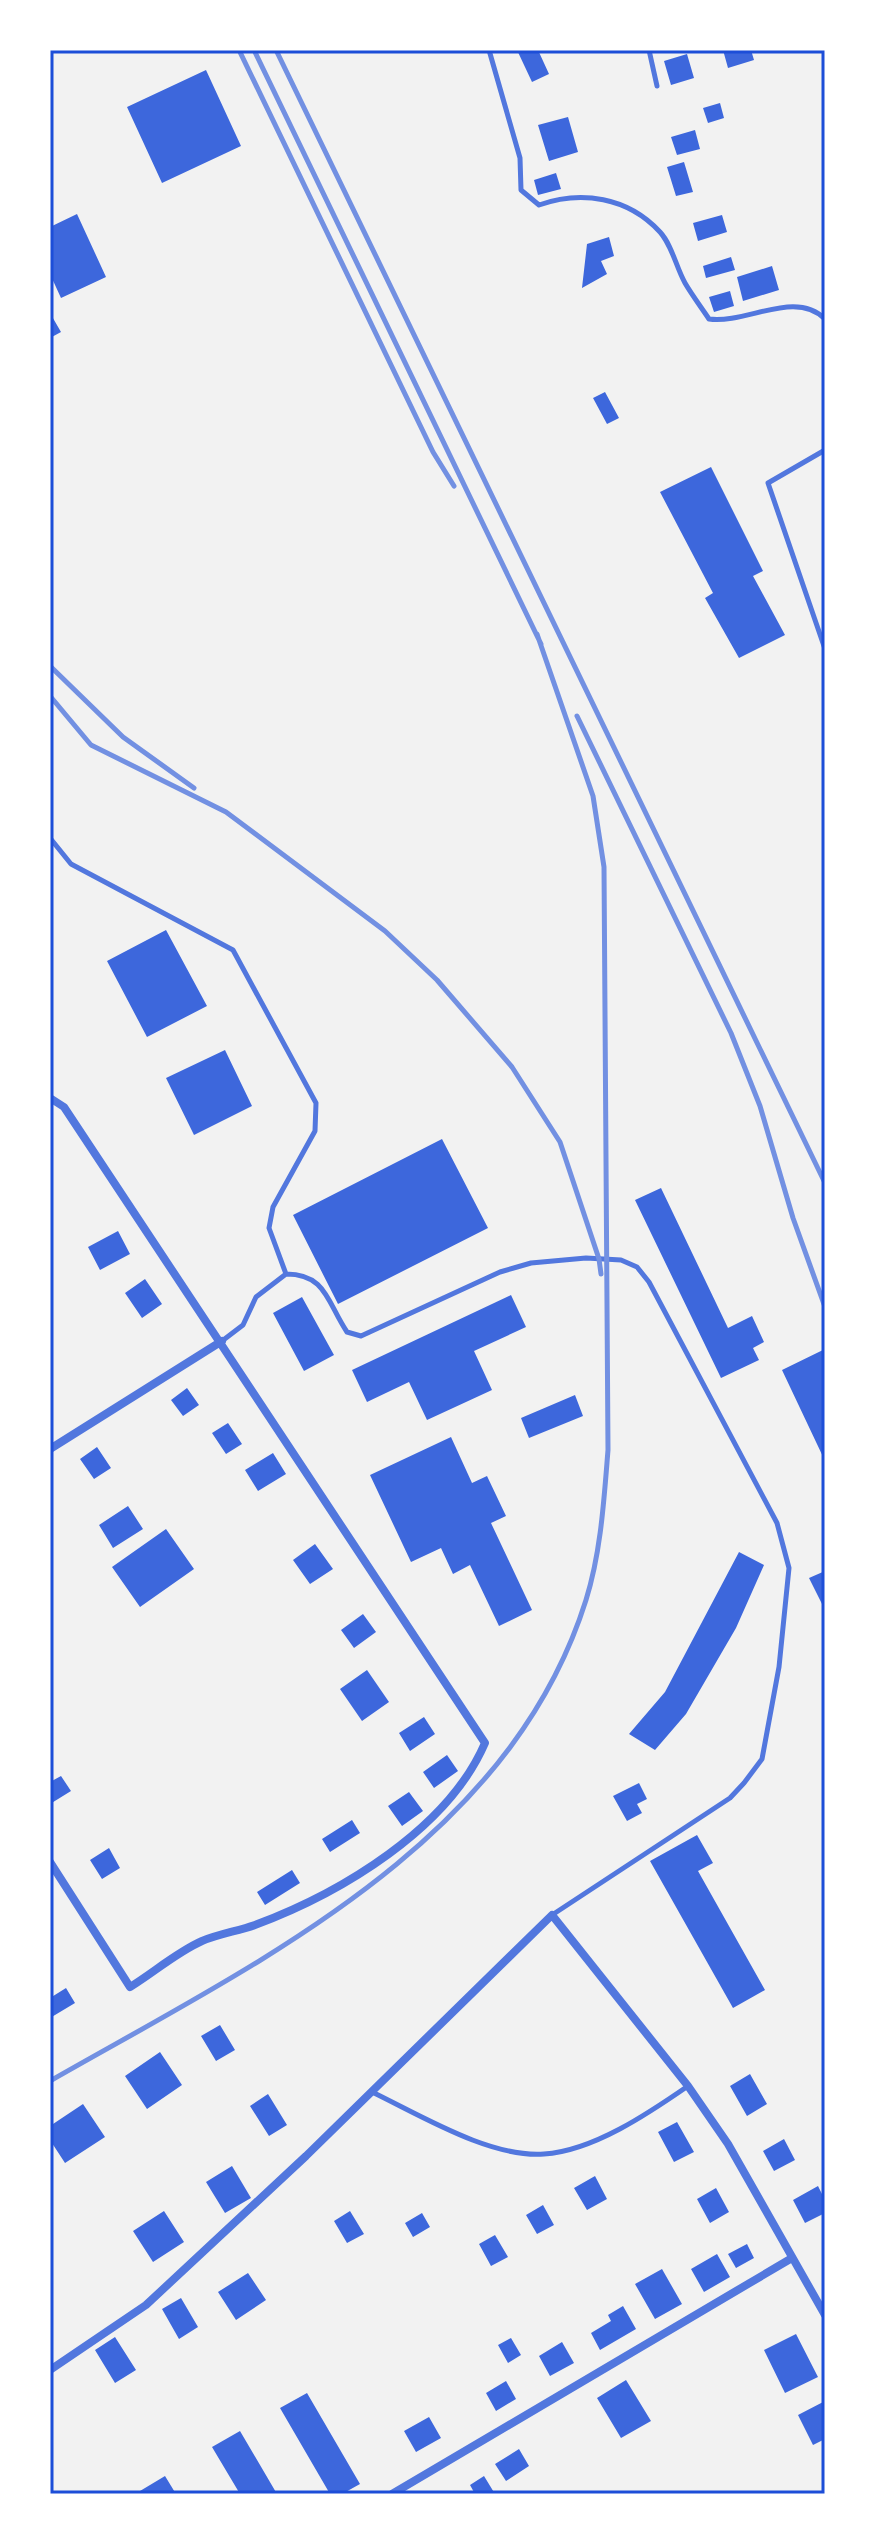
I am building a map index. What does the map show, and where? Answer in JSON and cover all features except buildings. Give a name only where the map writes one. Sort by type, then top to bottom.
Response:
[{"type":"street","points":[[50,1098],[64,1107],[222,1341],[485,1743],[474,1768],[440,1810],[402,1844],[317,1896],[256,1925],[200,1942],[130,1987],[50,1862]]},
{"type":"street","points":[[50,1449],[222,1341]]},
{"type":"street","points":[[50,2370],[146,2305],[372,2092],[552,1915],[688,2086],[728,2144],[825,2315]]},
{"type":"street","points":[[392,2494],[792,2258]]},
{"type":"lane","points":[[489,50],[520,158],[521,190],[539,205],[564,196],[595,196],[634,212],[661,233],[685,283],[709,319],[725,321],[802,305],[816,310],[825,319]]},
{"type":"lane","points":[[649,50],[657,86]]},
{"type":"lane","points":[[825,450],[768,483],[825,649]]},
{"type":"lane","points":[[50,838],[71,864],[233,950],[301,1075],[316,1103],[315,1131],[273,1207],[269,1228],[286,1274]]},
{"type":"lane","points":[[222,1341],[243,1325],[256,1297],[286,1274],[305,1274],[315,1279],[347,1332],[361,1336],[500,1272],[531,1263],[609,1259],[637,1267],[649,1282],[777,1523],[789,1568],[779,1667],[762,1759],[730,1798],[552,1915]]},
{"type":"lane","points":[[372,2092],[496,2148],[545,2154],[602,2137],[645,2116],[688,2086]]},
{"type":"railway","points":[[239,50],[433,452],[454,486]]},
{"type":"railway","points":[[254,50],[541,644]]},
{"type":"railway","points":[[276,50],[825,1183]]},
{"type":"railway","points":[[50,2081],[290,1942],[366,1888],[437,1829],[499,1762],[549,1686],[586,1600],[598,1544],[608,1450],[604,867],[593,796],[537,634]]},
{"type":"railway","points":[[50,666],[123,737],[194,788]]},
{"type":"railway","points":[[50,696],[91,745],[226,812],[385,931],[437,980],[512,1067],[560,1142],[599,1259],[601,1274]]},
{"type":"railway","points":[[577,716],[731,1033],[760,1106],[793,1218],[825,1307]]}]
